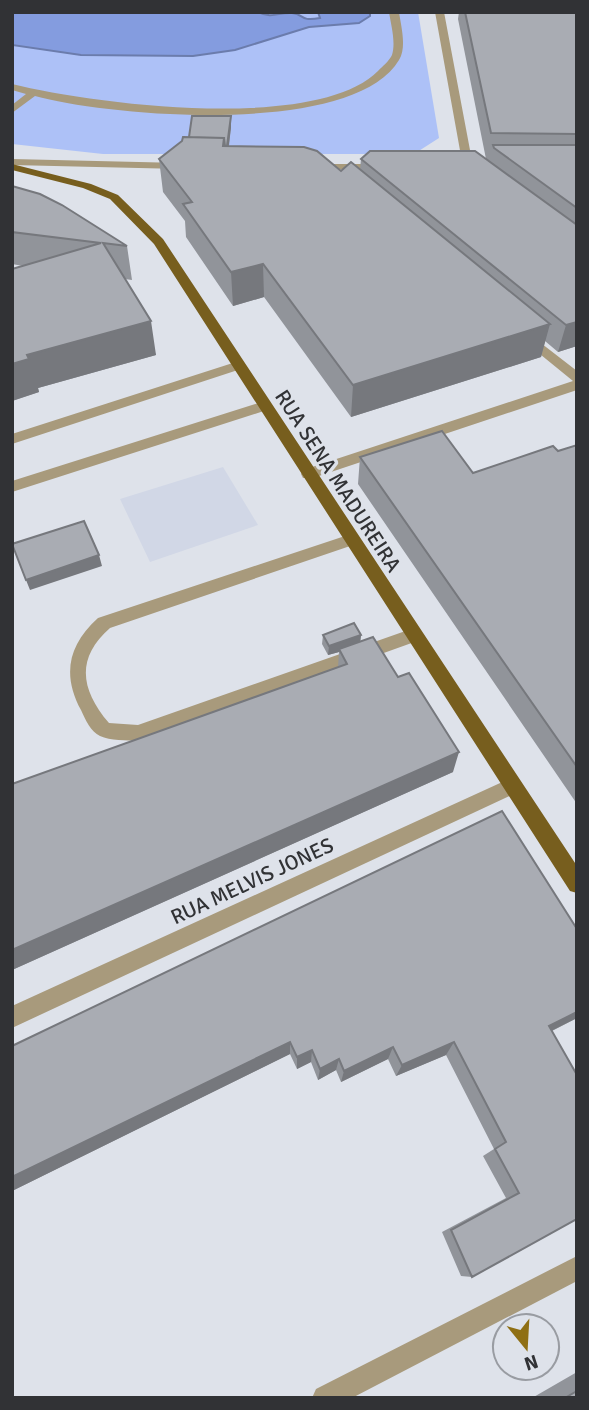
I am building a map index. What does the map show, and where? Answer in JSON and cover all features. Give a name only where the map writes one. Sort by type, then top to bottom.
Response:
[{"type":"main road","name":"RUA SENA MADUREIRA","points":[[12,164],[88,186],[114,197],[159,242],[577,884]]},
{"type":"street","points":[[12,87],[32,94],[145,109],[277,109],[320,103],[368,85],[394,61],[398,47],[394,12]]},
{"type":"street","points":[[439,12],[468,167],[485,180]]},
{"type":"street","points":[[12,110],[32,94]]},
{"type":"street","points":[[12,164],[193,166]]},
{"type":"street","points":[[300,167],[391,167]]},
{"type":"street","points":[[326,167],[346,185]]},
{"type":"street","points":[[514,325],[577,378]]},
{"type":"street","points":[[12,439],[239,365]]},
{"type":"street","points":[[308,474],[577,385]]},
{"type":"street","points":[[12,487],[265,406]]},
{"type":"street","points":[[351,540],[104,623],[81,650],[79,676],[83,700],[92,717],[104,730],[138,733],[414,635]]},
{"type":"street","name":"RUA MELVIS JONES","points":[[12,1017],[511,786]]},
{"type":"street","points":[[325,1398],[577,1268]]},
{"type":"shaded area","points":[[12,12],[418,12],[439,138],[414,154],[103,154],[12,144]]},
{"type":"shaded area","points":[[12,12],[258,12],[272,15],[292,13],[309,19],[320,18],[318,12],[370,12],[370,16],[359,23],[309,27],[235,50],[193,56],[81,55],[12,45]]},
{"type":"shaded area","points":[[223,467],[258,525],[150,562],[120,499]]},
{"type":"building","points":[[465,12],[577,12],[577,134],[491,133]]},
{"type":"building","points":[[192,116],[231,116],[227,146],[224,138],[189,137]]},
{"type":"building","points":[[183,137],[224,138],[223,146],[304,147],[317,151],[341,171],[351,162],[550,324],[353,385],[263,264],[231,272],[183,204],[192,202],[159,159],[182,141]]},
{"type":"building","points":[[493,145],[577,145],[577,208],[494,148]]},
{"type":"building","points":[[370,151],[475,151],[577,225],[577,322],[566,325],[361,159]]},
{"type":"building","points":[[12,186],[40,194],[62,205],[127,246],[103,243],[151,321],[27,355],[29,359],[12,364],[12,269],[101,243],[12,232]]},
{"type":"building","points":[[442,431],[473,473],[553,446],[558,451],[577,445],[577,767],[360,457]]},
{"type":"building","points":[[84,521],[99,555],[26,580],[12,544]]},
{"type":"building","points":[[354,623],[361,635],[329,646],[323,635]]},
{"type":"building","points":[[373,637],[398,677],[409,673],[459,752],[12,950],[12,784],[347,664],[339,649]]},
{"type":"building","points":[[502,811],[577,929],[577,1012],[549,1026],[577,1075],[577,1219],[472,1277],[451,1230],[519,1193],[495,1149],[506,1142],[454,1042],[402,1065],[393,1047],[344,1071],[339,1059],[320,1069],[312,1050],[297,1057],[290,1042],[12,1177],[12,1046]]},
{"type":"building","points":[[577,1391],[577,1398],[565,1398]]}]
